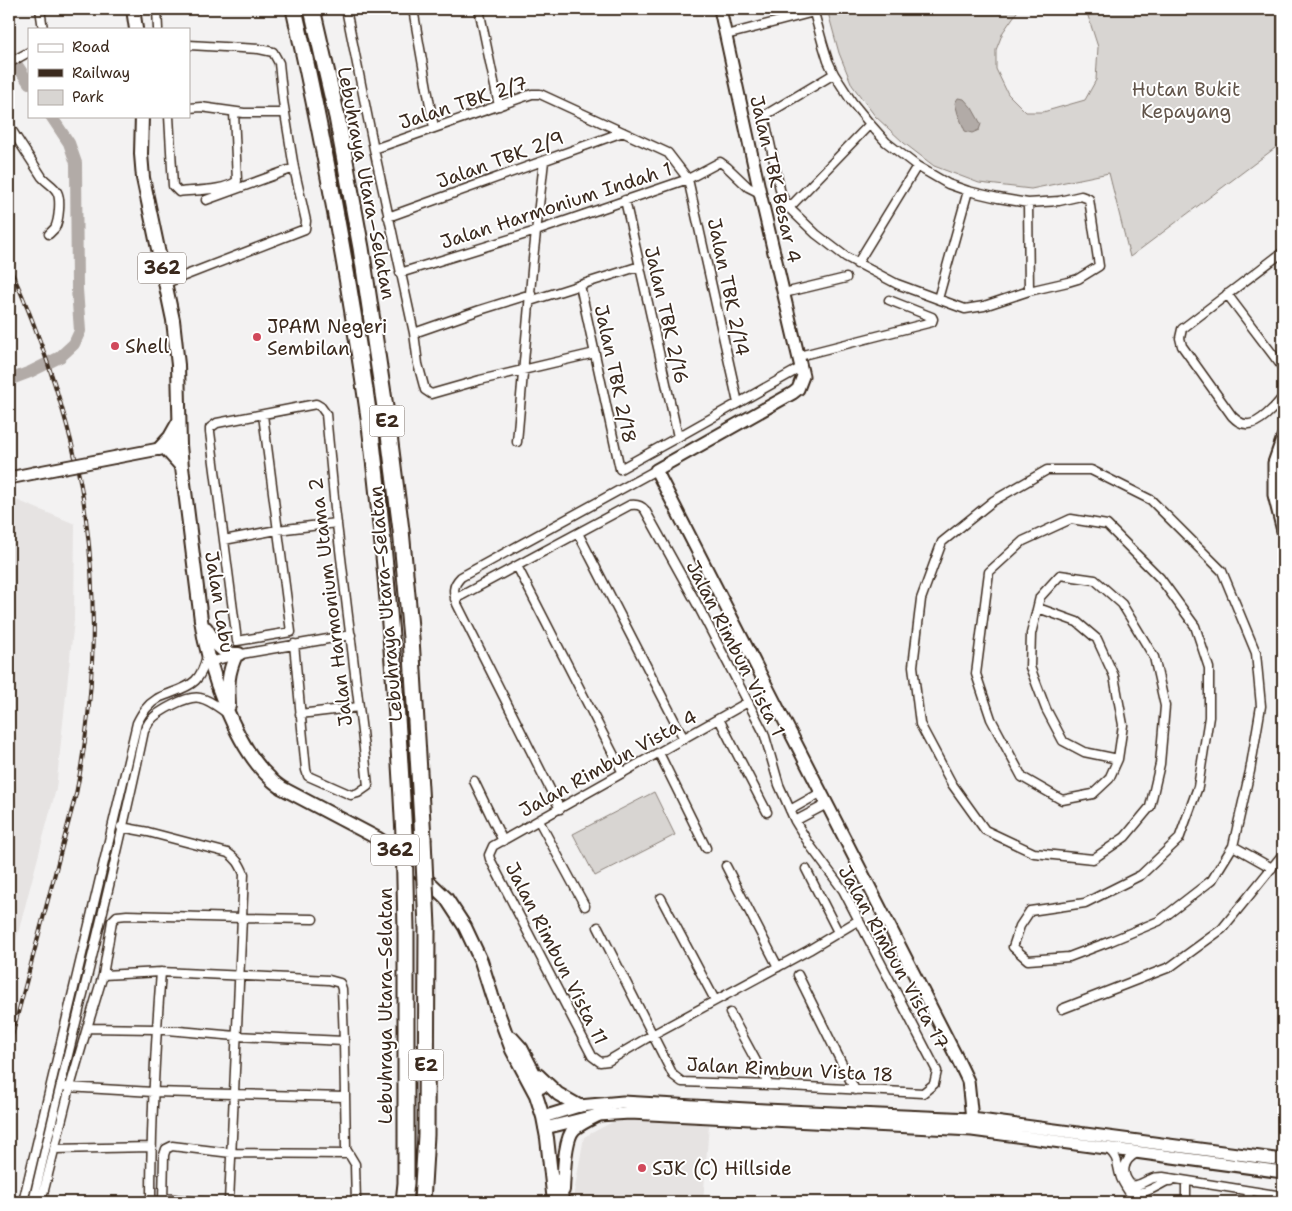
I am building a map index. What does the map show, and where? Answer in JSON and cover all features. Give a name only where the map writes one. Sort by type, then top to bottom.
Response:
[{"type":"highway","name":"Lebuhraya Utara–Selatan","points":[[294,9],[336,212],[371,433],[398,715],[404,835],[406,930],[406,1173],[404,1202]]},
{"type":"highway","name":"Lebuhraya Utara–Selatan","points":[[312,9],[337,117],[361,248],[388,427],[411,638],[424,839],[427,927],[426,1135],[422,1202]]},
{"type":"main road","points":[[134,9],[136,28]]},
{"type":"main road","name":"Jalan Labu","points":[[142,118],[141,154],[143,178],[173,320],[178,365],[182,467],[203,636],[230,716],[254,760],[269,778],[282,788],[377,838],[398,852],[446,898],[465,927],[481,961],[512,1050],[548,1121]]},
{"type":"main road","points":[[180,420],[162,448],[182,467]]},
{"type":"main road","points":[[201,620],[220,648],[237,655],[228,676],[230,716]]},
{"type":"main road","name":"Jalan Labu","points":[[507,1033],[521,1048],[546,1100],[559,1201]]},
{"type":"main road","points":[[533,1070],[558,1094],[578,1106]]},
{"type":"main road","points":[[559,1201],[570,1134],[580,1125],[598,1115]]},
{"type":"street","points":[[40,9],[43,28]]},
{"type":"street","points":[[156,9],[158,28]]},
{"type":"street","points":[[346,9],[388,217],[414,333],[418,364],[427,392],[431,394],[480,380],[594,353]]},
{"type":"street","points":[[413,9],[434,128]]},
{"type":"street","points":[[479,9],[499,106]]},
{"type":"street","name":"Jalan TBK Besar 4","points":[[720,9],[760,193],[800,362]]},
{"type":"street","points":[[726,35],[814,11],[823,45],[834,74],[852,102],[886,142],[917,166],[939,179],[968,191],[1028,203],[1081,196],[1089,199],[1099,266],[1078,279],[1030,291],[984,306],[965,309],[897,284],[846,257],[816,234],[789,208],[781,194],[765,120],[767,114],[834,74]]},
{"type":"street","points":[[166,283],[305,229],[306,221],[294,168],[279,63],[273,52],[259,49],[190,45]]},
{"type":"street","points":[[9,63],[26,53]]},
{"type":"street","name":"Jalan TBK 2/7","points":[[374,149],[532,94],[540,94],[668,153],[688,179]]},
{"type":"street","points":[[190,108],[201,106],[234,112],[286,113]]},
{"type":"street","points":[[169,118],[173,186],[179,192],[224,187],[234,183],[237,179],[234,112]]},
{"type":"street","points":[[789,208],[870,124]]},
{"type":"street","points":[[9,126],[42,177],[58,193],[59,202],[56,224],[49,234]]},
{"type":"street","name":"Jalan TBK 2/9","points":[[388,217],[623,132]]},
{"type":"street","points":[[517,442],[544,161]]},
{"type":"street","name":"Jalan Harmonium Indah 1","points":[[400,273],[536,231],[688,179],[720,162],[748,187],[760,193]]},
{"type":"street","points":[[857,264],[917,166]]},
{"type":"street","points":[[206,200],[294,168]]},
{"type":"street","name":"Jalan TBK 2/14","points":[[688,179],[738,403]]},
{"type":"street","points":[[938,299],[968,191]]},
{"type":"street","name":"Jalan TBK 2/16","points":[[625,200],[678,437]]},
{"type":"street","points":[[1028,203],[1030,291]]},
{"type":"street","points":[[1282,254],[1182,329],[1180,338],[1182,346],[1238,422],[1247,425],[1254,423],[1272,410],[1283,397]]},
{"type":"street","points":[[414,333],[480,310],[580,285],[640,266]]},
{"type":"street","points":[[784,293],[846,278]]},
{"type":"street","name":"Jalan TBK 2/18","points":[[580,285],[620,469],[678,437]]},
{"type":"street","points":[[1227,294],[1283,368]]},
{"type":"street","points":[[678,437],[738,403],[800,362],[932,322],[932,316],[890,300]]},
{"type":"street","points":[[560,809],[455,599],[453,591],[455,583],[460,577],[793,393],[798,389],[803,376],[800,362]]},
{"type":"street","name":"Jalan Harmonium Utama 2","points":[[263,415],[316,404],[326,414],[368,786],[358,793],[351,794],[308,776],[300,714]]},
{"type":"street","points":[[263,415],[291,632],[237,642],[210,428],[217,423],[263,415]]},
{"type":"street","points":[[1283,437],[1274,463],[1274,494],[1283,530]]},
{"type":"street","points":[[9,478],[180,445]]},
{"type":"street","points":[[656,470],[961,1066],[968,1081],[972,1124]]},
{"type":"street","points":[[1038,608],[1077,622],[1097,639],[1114,676],[1123,724],[1118,759],[1109,779],[1093,794],[1062,800],[1022,777],[991,719],[976,674],[989,572],[1023,541],[1071,519],[1108,525],[1160,578],[1195,626],[1209,668],[1209,717],[1198,787],[1179,839],[1142,876],[1085,903],[1030,911],[1020,926],[1013,947],[1028,960],[1068,957],[1111,942],[1159,921],[1212,880],[1233,846],[1250,771],[1261,706],[1256,653],[1222,571],[1151,500],[1091,470],[1047,470],[993,501],[942,542],[921,599],[913,666],[920,724],[952,784],[985,830],[1034,853],[1093,859],[1125,837],[1150,807],[1160,764],[1165,706],[1154,657],[1122,604],[1095,580],[1060,575],[1040,597],[1031,634],[1030,667],[1046,709],[1063,741],[1084,752],[1118,759]]},
{"type":"street","name":"Jalan Rimbun Vista 1","points":[[578,533],[630,505],[636,504],[645,510],[698,604],[764,733],[779,785],[790,810]]},
{"type":"street","points":[[224,540],[277,530],[312,527],[337,522]]},
{"type":"street","points":[[455,599],[578,533],[684,739]]},
{"type":"street","points":[[517,566],[623,773]]},
{"type":"street","points":[[23,1202],[111,826],[137,722],[145,708],[157,699],[191,685],[204,668],[209,657],[237,655],[351,635]]},
{"type":"street","points":[[294,644],[300,714],[359,706]]},
{"type":"street","points":[[33,1202],[124,828],[144,731],[150,721],[170,706],[192,698],[200,698],[210,702],[230,716]]},
{"type":"street","name":"Jalan Rimbun Vista 4","points":[[489,855],[493,846],[748,702]]},
{"type":"street","points":[[719,719],[767,812]]},
{"type":"street","points":[[659,753],[706,848]]},
{"type":"street","points":[[474,781],[503,841]]},
{"type":"street","points":[[790,810],[822,792]]},
{"type":"street","points":[[795,821],[828,804]]},
{"type":"street","name":"Jalan Rimbun Vista 17","points":[[790,810],[809,844],[843,890],[937,1071],[934,1084],[923,1093]]},
{"type":"street","points":[[539,820],[585,906]]},
{"type":"street","points":[[111,826],[148,832],[228,853],[240,864],[244,874],[229,1202]]},
{"type":"street","points":[[1233,846],[1272,868]]},
{"type":"street","points":[[1062,1009],[1170,967],[1222,929],[1283,854]]},
{"type":"street","name":"Jalan Rimbun Vista 11","points":[[489,855],[592,1056],[600,1062],[608,1061],[652,1035]]},
{"type":"street","points":[[726,866],[778,968]]},
{"type":"street","points":[[806,869],[838,932]]},
{"type":"street","points":[[661,898],[716,1000]]},
{"type":"street","points":[[41,1202],[70,1087],[103,975],[112,921],[118,916],[127,915],[313,919]]},
{"type":"street","points":[[652,1035],[778,968],[859,920]]},
{"type":"street","name":"Jalan Rimbun Vista 18","points":[[598,927],[673,1075],[682,1082],[769,1084],[923,1093]]},
{"type":"street","points":[[103,975],[161,972],[340,982],[342,989],[344,1041],[346,1149],[355,1164],[356,1202]]},
{"type":"street","points":[[151,1202],[153,1092],[161,972]]},
{"type":"street","points":[[798,974],[855,1090]]},
{"type":"street","points":[[730,1013],[769,1084]]},
{"type":"street","points":[[87,1028],[344,1041]]},
{"type":"street","points":[[60,1087],[153,1092],[345,1097]]},
{"type":"street","points":[[548,1121],[578,1106],[623,1102],[701,1112]]},
{"type":"street","points":[[548,1121],[630,1112],[701,1112],[972,1124],[1091,1140],[1283,1160]]},
{"type":"street","points":[[1091,1140],[1106,1148],[1117,1158],[1121,1178],[1129,1192],[1144,1192],[1167,1181],[1175,1180]]},
{"type":"street","points":[[203,1202],[163,1200],[164,1152],[168,1147],[231,1153],[349,1154]]},
{"type":"street","points":[[54,1149],[151,1148]]},
{"type":"street","points":[[1106,1148],[1283,1172]]},
{"type":"street","points":[[1139,1152],[1130,1158],[1124,1167],[1125,1176],[1129,1183],[1136,1186],[1156,1177],[1283,1196]]},
{"type":"street","points":[[1186,1182],[1186,1202]]},
{"type":"street","points":[[1248,1202],[1249,1191]]},
{"type":"shaded area","points":[[958,98],[964,99],[972,108],[981,124],[979,130],[972,133],[965,131],[955,103]]},
{"type":"shaded area","points":[[9,497],[75,524],[74,620],[56,789],[9,967]]},
{"type":"shaded area","name":"SJK (C) Hillside","points":[[624,1116],[709,1125],[703,1202],[574,1202],[573,1198],[584,1137]]},
{"type":"green space","name":"Hutan Bukit Kepayang","points":[[827,9],[1019,9],[1003,32],[996,50],[996,69],[1008,94],[1026,112],[1043,112],[1085,100],[1096,80],[1098,47],[1087,9],[1283,9],[1283,142],[1130,257],[1109,173],[1031,189],[979,183],[934,166],[904,143],[875,116],[852,85],[839,53]]},
{"type":"green space","points":[[654,792],[675,835],[595,876],[573,834]]},
{"type":"waterway","points":[[9,53],[28,82]]},
{"type":"waterway","points":[[9,380],[60,357],[74,344],[80,331],[77,289],[76,163],[69,143],[52,118]]},
{"type":"railway","points":[[9,267],[20,290],[47,361],[76,459],[90,553],[93,622],[87,726],[76,794],[9,1047]]},
{"type":"place","name":"JPAM Negeri Sembilan","points":[[257,337]]},
{"type":"place","name":"Shell","points":[[115,346]]},
{"type":"place","name":"SJK (C) Hillside","points":[[642,1168]]}]
